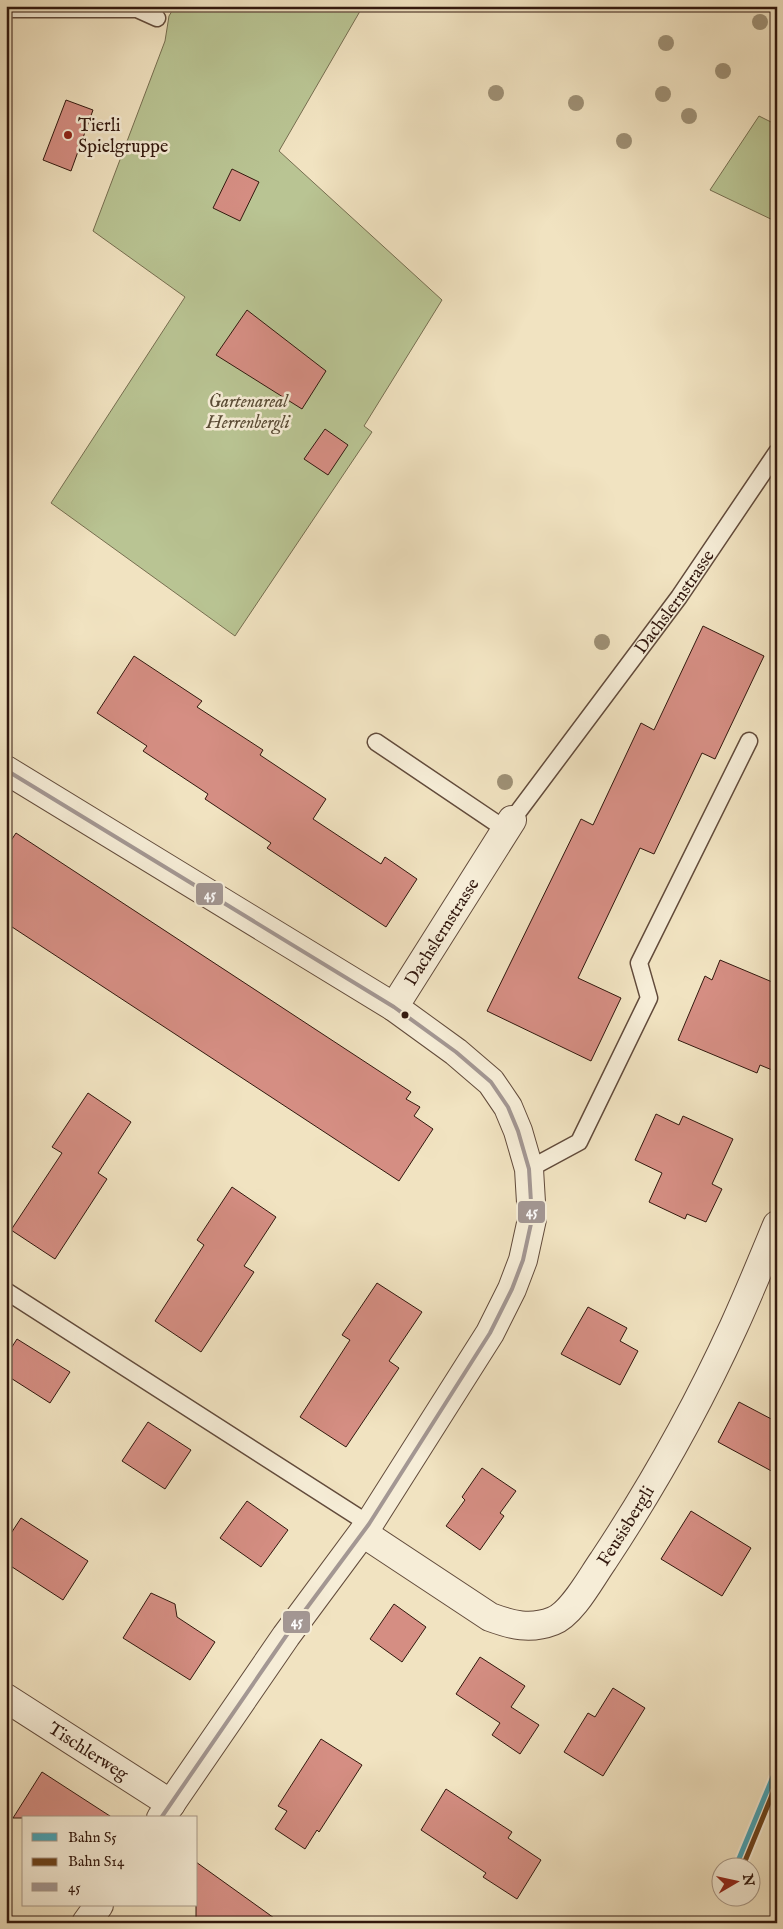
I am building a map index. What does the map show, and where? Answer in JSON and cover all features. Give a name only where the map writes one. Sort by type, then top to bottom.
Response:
[{"type":"street","points":[[6,770],[50,795],[394,1007],[456,1052],[491,1082],[508,1107],[518,1131],[529,1169],[532,1219],[523,1260],[512,1289],[490,1332],[366,1529],[286,1636],[166,1811]]},
{"type":"street","name":"Dachslernstrasse","points":[[394,1007],[509,824]]},
{"type":"street","name":"Feusisbergli","points":[[366,1529],[490,1617],[514,1626],[554,1621],[574,1604],[580,1596],[629,1522],[679,1434],[734,1327],[777,1225]]},
{"type":"street","name":"Tischlerweg","points":[[6,1698],[166,1811]]},
{"type":"street","points":[[86,1923],[98,1906]]},
{"type":"lane","points":[[6,8],[137,9],[157,18]]},
{"type":"lane","name":"Dachslernstrasse","points":[[509,824],[679,596],[777,452]]},
{"type":"lane","points":[[529,1169],[579,1142],[649,998],[639,964],[748,741]]},
{"type":"lane","points":[[376,742],[509,824]]},
{"type":"lane","points":[[6,1291],[366,1529]]},
{"type":"green space","name":"Gartenareal Herrenbergli","points":[[175,6],[363,6],[279,151],[442,300],[364,426],[372,432],[235,636],[51,503],[185,297],[93,231],[165,41],[169,16]]},
{"type":"green space","points":[[759,116],[777,125],[777,222],[710,190]]},
{"type":"building","name":"Tierli Spielgruppe","points":[[66,100],[93,110],[71,171],[43,160]]},
{"type":"building","points":[[232,169],[259,182],[240,221],[213,208]]},
{"type":"building","points":[[247,310],[326,371],[302,409],[216,355]]},
{"type":"building","points":[[325,429],[348,445],[328,475],[304,459]]},
{"type":"building","points":[[703,626],[764,656],[715,759],[702,753],[654,854],[640,848],[578,978],[621,998],[591,1061],[487,1011],[581,819],[593,825],[641,723],[654,730]]},
{"type":"building","points":[[134,656],[202,701],[197,707],[263,750],[260,755],[326,799],[313,819],[381,864],[385,857],[417,879],[386,927],[267,848],[271,843],[205,799],[208,794],[143,751],[147,746],[97,713]]},
{"type":"building","points":[[16,833],[411,1092],[406,1099],[420,1107],[414,1116],[433,1129],[399,1181],[6,923],[6,848]]},
{"type":"building","points":[[720,960],[777,984],[777,1072],[760,1065],[757,1073],[678,1040],[705,976],[712,980]]},
{"type":"building","points":[[88,1093],[131,1122],[98,1173],[107,1179],[55,1259],[11,1230],[62,1153],[52,1147]]},
{"type":"building","points":[[656,1114],[679,1125],[683,1116],[733,1139],[712,1184],[722,1189],[706,1222],[687,1214],[685,1219],[649,1202],[662,1173],[635,1160]]},
{"type":"building","points":[[232,1187],[276,1217],[244,1266],[254,1272],[201,1352],[155,1321],[204,1245],[197,1240]]},
{"type":"building","points":[[377,1283],[422,1312],[389,1361],[399,1368],[346,1447],[300,1417],[350,1340],[342,1335]]},
{"type":"building","points":[[588,1307],[627,1328],[620,1341],[638,1351],[620,1385],[561,1354]]},
{"type":"building","points":[[17,1339],[70,1372],[50,1403],[6,1375],[6,1356]]},
{"type":"building","points":[[739,1402],[777,1422],[777,1474],[718,1442]]},
{"type":"building","points":[[148,1422],[191,1450],[165,1489],[122,1461]]},
{"type":"building","points":[[482,1468],[516,1491],[500,1513],[504,1516],[480,1550],[446,1526],[465,1500],[462,1497]]},
{"type":"building","points":[[247,1501],[288,1530],[261,1567],[220,1538]]},
{"type":"building","points":[[691,1511],[751,1548],[722,1596],[661,1559]]},
{"type":"building","points":[[21,1518],[88,1561],[63,1600],[6,1563],[6,1541]]},
{"type":"building","points":[[151,1593],[175,1604],[177,1617],[215,1642],[190,1680],[123,1638]]},
{"type":"building","points":[[394,1604],[426,1627],[402,1662],[370,1639]]},
{"type":"building","points":[[480,1657],[525,1686],[511,1707],[539,1725],[520,1754],[492,1735],[500,1723],[456,1694]]},
{"type":"building","points":[[613,1688],[645,1708],[603,1776],[564,1752],[588,1713],[595,1717]]},
{"type":"building","points":[[321,1739],[362,1765],[319,1832],[317,1830],[305,1849],[275,1829],[287,1811],[278,1806]]},
{"type":"building","points":[[42,1772],[110,1816],[22,1816],[22,1818],[13,1818]]},
{"type":"building","points":[[446,1789],[512,1832],[508,1838],[541,1860],[517,1899],[483,1877],[486,1873],[421,1830]]},
{"type":"building","points":[[198,1863],[281,1923],[196,1923]]},
{"type":"rail line","name":"S5","points":[[740,1856],[777,1767]]},
{"type":"rail line","name":"S14","points":[[747,1856],[777,1783]]},
{"type":"transit line","name":"45","points":[[6,770],[394,1007],[456,1052],[491,1082],[508,1107],[518,1131],[529,1169],[532,1219],[523,1260],[512,1289],[490,1333],[369,1524],[286,1636],[162,1816]]},
{"type":"place","name":"Tierli Spielgruppe","points":[[68,135]]}]
